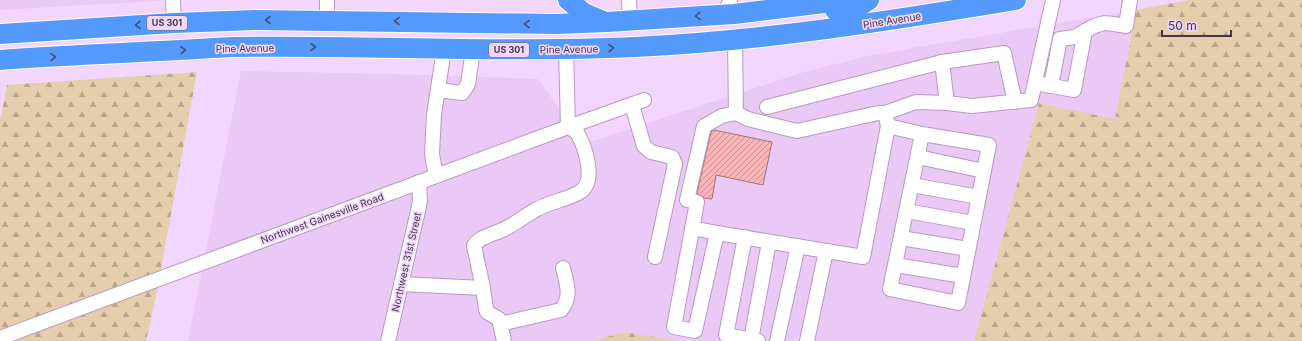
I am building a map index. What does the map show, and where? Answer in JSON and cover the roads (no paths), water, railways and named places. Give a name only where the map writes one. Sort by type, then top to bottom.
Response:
[{"type":"highway","points":[[556,24],[563,6],[560,0]]},
{"type":"highway","points":[[568,0],[584,13],[607,22]]},
{"type":"highway","name":"US 301","points":[[0,34],[174,23],[255,20],[556,24],[607,22],[630,21],[728,7],[768,10],[848,0]]},
{"type":"highway","points":[[735,40],[740,28],[750,22],[857,8],[869,0]]},
{"type":"highway","name":"Pine Avenue","points":[[10,59],[233,47],[566,50],[637,47],[735,40],[844,27],[1016,0]]},
{"type":"highway","points":[[637,47],[642,41],[651,37],[713,34],[724,28],[728,7]]},
{"type":"highway","points":[[566,50],[570,40],[582,31],[607,22]]},
{"type":"highway","points":[[121,53],[157,43],[169,34],[174,23]]},
{"type":"street","points":[[173,0],[174,23]]},
{"type":"street","points":[[327,0],[327,20]]},
{"type":"street","points":[[629,0],[630,21]]},
{"type":"street","points":[[746,0],[768,10]]},
{"type":"street","points":[[692,228],[863,257],[887,120],[916,102],[947,103],[972,106],[1031,100],[1053,0]]},
{"type":"street","points":[[1046,36],[1060,39],[1075,37],[1098,23],[1126,26],[1130,0]]},
{"type":"street","points":[[0,30],[27,32]]},
{"type":"street","points":[[1035,83],[1074,90],[1085,31]]},
{"type":"street","points":[[1051,86],[1060,39]]},
{"type":"street","points":[[735,40],[736,113]]},
{"type":"street","points":[[436,176],[432,154],[434,114],[444,50]]},
{"type":"street","points":[[438,90],[462,93],[468,84],[473,50]]},
{"type":"street","points":[[504,341],[497,317],[487,312],[474,250],[475,243],[508,228],[537,208],[585,189],[589,174],[586,155],[577,132],[568,127],[566,50]]},
{"type":"street","points":[[767,107],[942,62],[1004,53],[1015,102]]},
{"type":"street","points":[[0,71],[10,59]]},
{"type":"street","points":[[942,62],[947,103]]},
{"type":"street","name":"Northwest Gainesville Road","points":[[0,338],[568,127],[638,103],[644,146],[651,152],[672,157],[675,164],[655,257]]},
{"type":"street","points":[[717,233],[695,331],[674,327],[697,202],[687,200],[704,126],[722,116],[736,113],[748,119],[797,131],[878,113],[887,120],[922,134],[989,145],[958,303],[890,289],[922,134]]},
{"type":"street","points":[[918,158],[984,171]]},
{"type":"street","name":"Northwest 31st Street","points":[[388,341],[418,211],[420,200],[419,182]]},
{"type":"street","points":[[912,185],[979,197]]},
{"type":"street","points":[[906,211],[973,223]]},
{"type":"street","points":[[745,238],[726,335],[754,340],[769,242]]},
{"type":"street","points":[[901,238],[968,249]]},
{"type":"street","points":[[777,341],[798,246]]},
{"type":"street","points":[[807,341],[826,251]]},
{"type":"street","points":[[896,265],[963,276]]},
{"type":"street","points":[[500,324],[561,310],[567,303],[567,287],[563,268]]},
{"type":"street","points":[[401,284],[483,288]]}]
